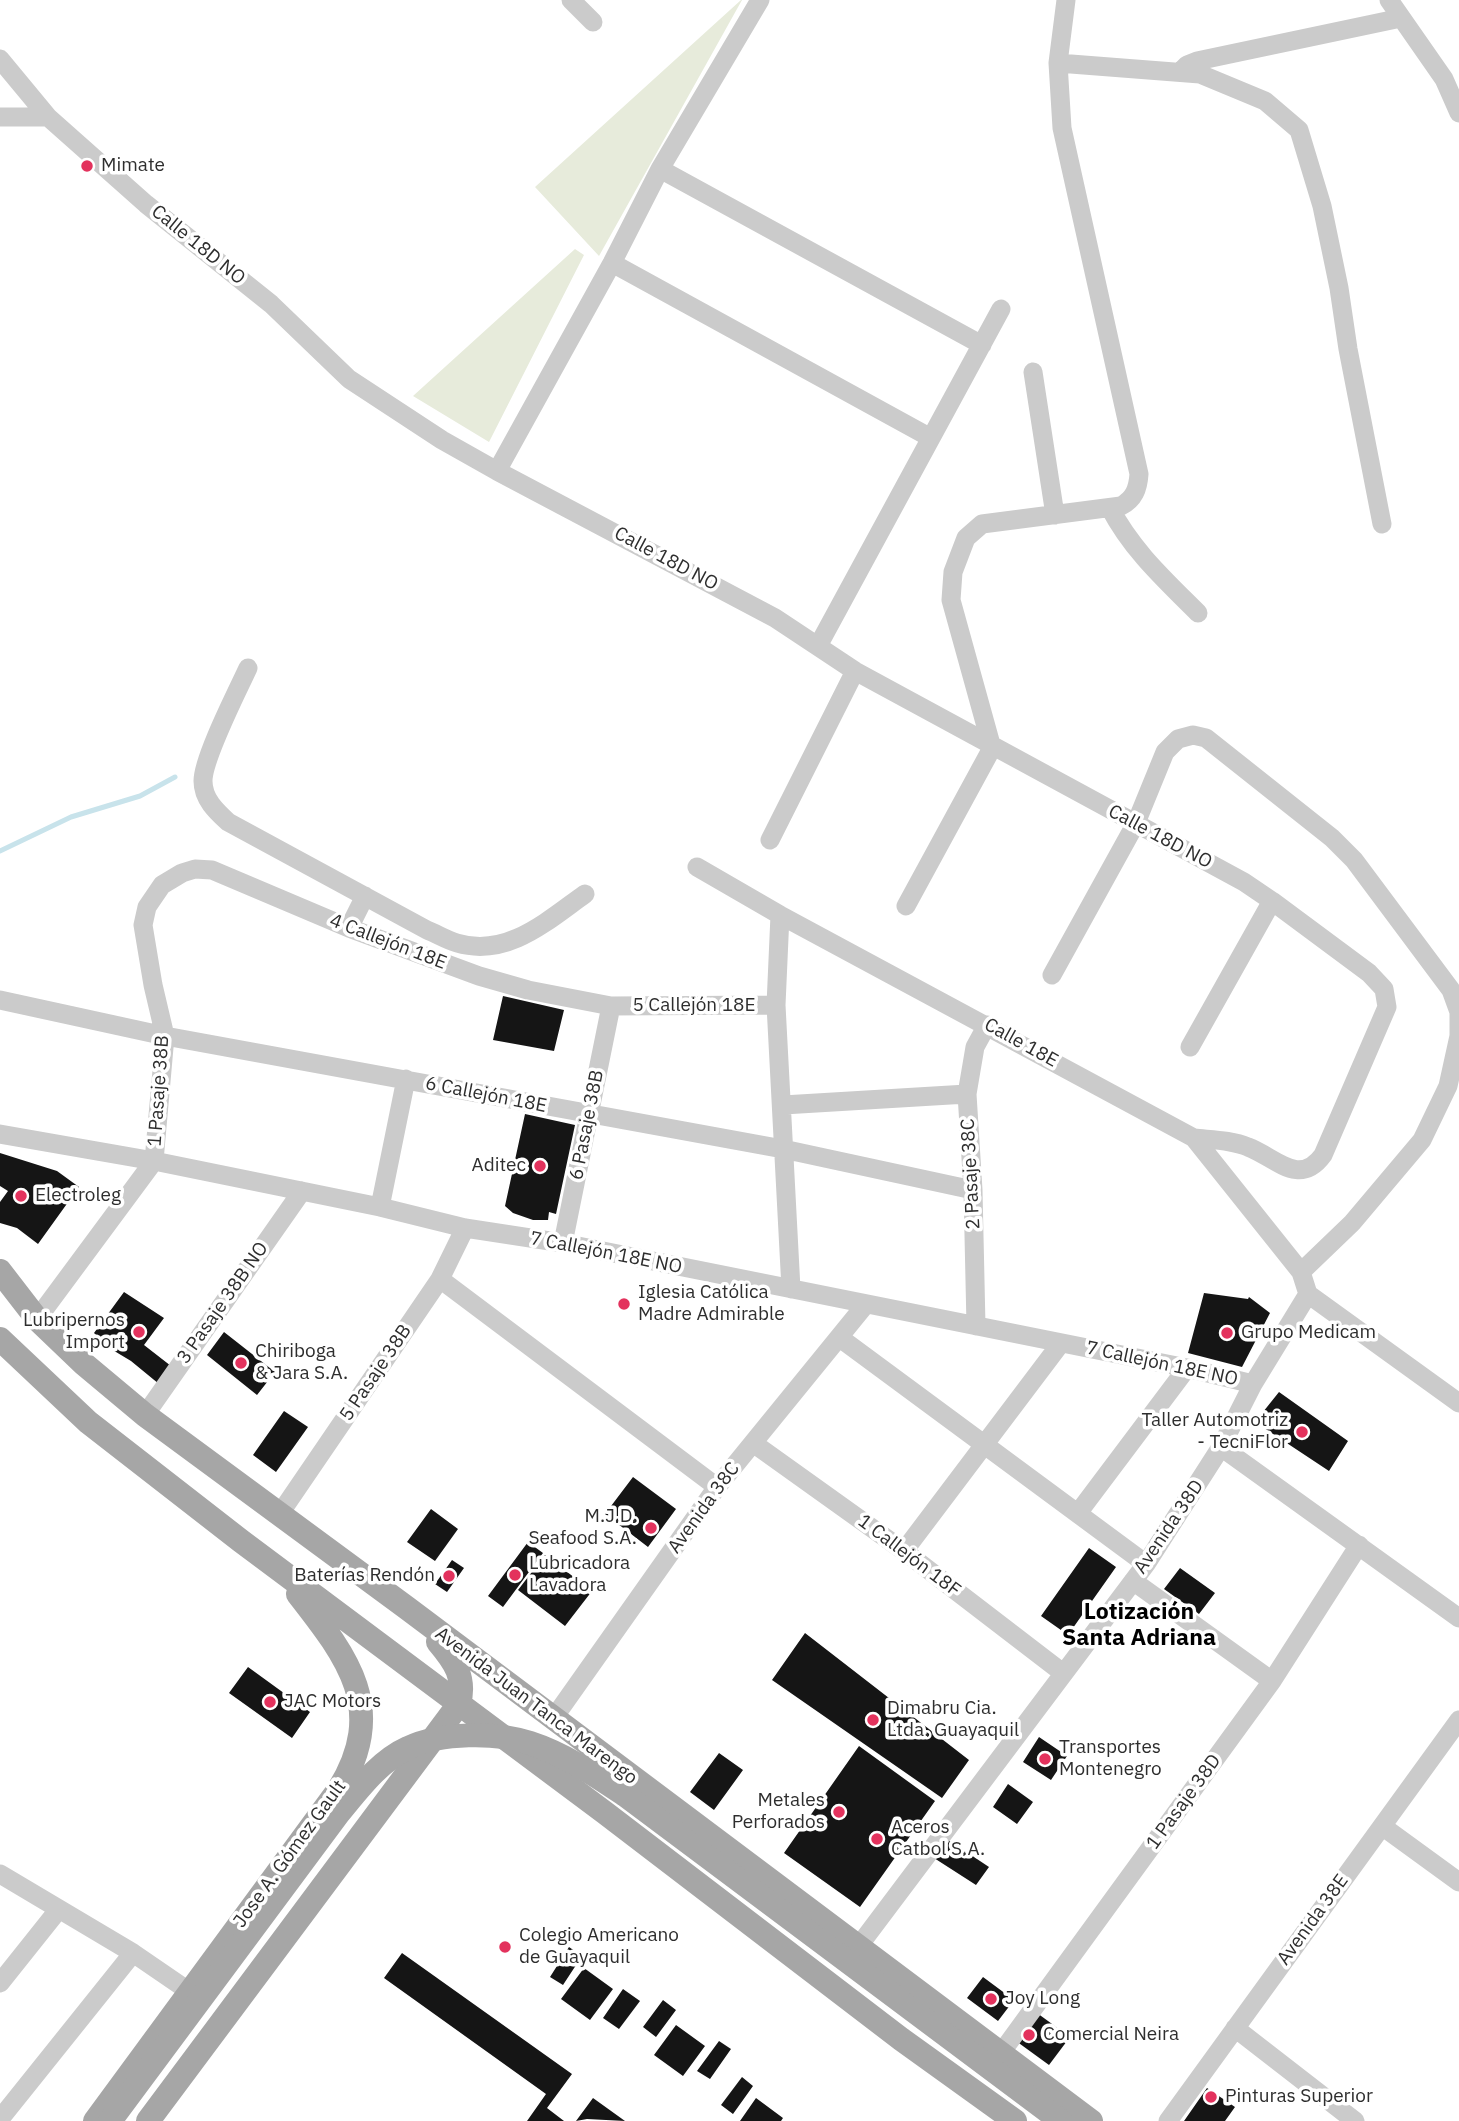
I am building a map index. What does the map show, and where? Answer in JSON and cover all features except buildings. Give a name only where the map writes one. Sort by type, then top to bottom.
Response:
[{"type":"main road","name":"Avenida Juan Tanca Marengo","points":[[0,1271],[37,1319],[84,1364],[145,1415],[1091,2121]]},
{"type":"main road","points":[[0,1339],[88,1422],[901,2039],[1015,2121]]},
{"type":"main road","name":"Jose A. Gómez Gault","points":[[95,2121],[339,1788],[354,1760],[362,1712],[347,1666],[327,1632],[278,1568]]},
{"type":"main road","points":[[148,2121],[459,1704],[462,1678],[452,1658],[407,1608]]},
{"type":"main road","points":[[110,2121],[359,1789],[383,1765],[408,1748],[438,1738],[475,1734],[530,1742],[583,1767],[625,1795],[1061,2121]]},
{"type":"street","points":[[571,0],[593,22]]},
{"type":"street","points":[[497,471],[660,169],[760,0]]},
{"type":"street","points":[[906,906],[992,748],[951,600],[953,572],[966,538],[982,524],[1121,506],[1129,502],[1138,485],[1139,474],[1062,128],[1058,63],[1066,0]]},
{"type":"street","points":[[1389,0],[1444,79],[1459,113]]},
{"type":"street","points":[[1180,72],[1197,61],[1401,18]]},
{"type":"street","name":"Calle 18D NO","points":[[0,59],[48,117],[146,204],[271,304],[348,379],[442,440],[497,471],[741,599],[855,671],[992,748],[1244,882],[1369,973],[1384,989],[1387,1007],[1323,1155],[1316,1165],[1306,1170],[1293,1170],[1248,1147],[1225,1141],[1194,1138]]},
{"type":"street","points":[[1058,63],[1200,74],[1265,101],[1299,130],[1322,206],[1382,524]]},
{"type":"street","points":[[0,117],[48,117]]},
{"type":"street","points":[[660,169],[982,345]]},
{"type":"street","points":[[611,264],[931,438]]},
{"type":"street","points":[[818,646],[1001,309]]},
{"type":"street","points":[[1033,372],[1055,514]]},
{"type":"street","points":[[1110,508],[1124,534],[1140,555],[1198,613]]},
{"type":"street","points":[[248,667],[207,763],[203,781],[206,795],[215,810],[228,822],[457,943],[484,947],[514,941],[540,927],[585,894]]},
{"type":"street","points":[[770,840],[855,671]]},
{"type":"street","points":[[1052,975],[1136,823],[1165,752],[1178,739],[1193,735],[1206,738],[1332,838],[1354,860],[1451,990],[1459,1012],[1459,1036],[1448,1086],[1422,1140],[1352,1223],[1301,1272],[1308,1294],[1459,1403]]},
{"type":"street","name":"Calle 18E","points":[[697,867],[780,915],[1194,1138],[1301,1272]]},
{"type":"street","name":"4 Callejón 18E","points":[[171,878],[195,869],[212,870],[349,928],[479,976],[528,990],[611,1006]]},
{"type":"street","name":"1 Pasaje 38B","points":[[37,1319],[154,1161],[165,1036],[143,925],[153,895],[171,878]]},
{"type":"street","points":[[349,928],[365,896]]},
{"type":"street","points":[[1190,1047],[1272,901]]},
{"type":"street","points":[[780,915],[776,1005],[791,1289]]},
{"type":"street","points":[[479,976],[484,947]]},
{"type":"street","name":"6 Callejón 18E","points":[[0,1000],[165,1036],[783,1149],[973,1190]]},
{"type":"street","name":"5 Callejón 18E","points":[[611,1006],[776,1005]]},
{"type":"street","name":"6 Pasaje 38B","points":[[563,1243],[611,1006]]},
{"type":"street","name":"2 Pasaje 38C","points":[[976,1326],[973,1190],[967,1094],[975,1048],[987,1025]]},
{"type":"street","points":[[380,1207],[407,1079]]},
{"type":"street","points":[[783,1105],[967,1094]]},
{"type":"street","name":"7 Callejón 18E NO","points":[[0,1135],[154,1161],[380,1207],[465,1228],[563,1243],[1187,1368],[1253,1384]]},
{"type":"street","name":"3 Pasaje 38B NO","points":[[145,1415],[302,1191]]},
{"type":"street","name":"5 Pasaje 38B","points":[[279,1515],[440,1279],[465,1228]]},
{"type":"street","points":[[440,1279],[717,1487]]},
{"type":"street","name":"Avenida 38D","points":[[858,1947],[1146,1564],[1221,1447],[1253,1384],[1308,1294]]},
{"type":"street","name":"Avenida 38C","points":[[553,1719],[717,1487],[866,1304]]},
{"type":"street","points":[[840,1338],[1146,1564]]},
{"type":"street","points":[[904,1551],[1060,1343]]},
{"type":"street","points":[[1078,1513],[1187,1368]]},
{"type":"street","name":"1 Callejón 18F","points":[[753,1443],[904,1551],[1063,1673]]},
{"type":"street","points":[[1221,1447],[1459,1618]]},
{"type":"street","name":"1 Pasaje 38D","points":[[1001,2053],[1272,1681],[1359,1545]]},
{"type":"street","points":[[1133,1581],[1272,1681]]},
{"type":"street","name":"Avenida 38E","points":[[1168,2121],[1459,1720]]},
{"type":"street","points":[[1382,1826],[1459,1882]]},
{"type":"street","points":[[0,1874],[133,1953],[190,1992]]},
{"type":"street","points":[[0,1983],[59,1909]]},
{"type":"street","points":[[0,2119],[133,1953]]},
{"type":"street","points":[[1235,2028],[1355,2121]]},
{"type":"green space","points":[[742,0],[599,256],[535,187]]},
{"type":"green space","points":[[575,249],[584,255],[489,442],[413,396]]},
{"type":"waterway","points":[[0,851],[71,817],[140,796],[175,777]]},
{"type":"place","name":"Mimate","points":[[87,166]]},
{"type":"place","name":"Aditec","points":[[540,1166]]},
{"type":"place","name":"Electroleg","points":[[21,1196]]},
{"type":"place","name":"Iglesia Católica Madre Admirable","points":[[624,1304]]},
{"type":"place","name":"Lubripernos Import","points":[[139,1332]]},
{"type":"place","name":"Grupo Medicam","points":[[1227,1333]]},
{"type":"place","name":"Chiriboga & Jara S.A.","points":[[241,1363]]},
{"type":"place","name":"Taller Automotriz - TecniFlor","points":[[1302,1432]]},
{"type":"place","name":"M.J.D. Seafood S.A.","points":[[651,1528]]},
{"type":"place","name":"Lubricadora Lavadora","points":[[515,1575]]},
{"type":"place","name":"Baterías Rendón","points":[[449,1576]]},
{"type":"place","name":"JAC Motors","points":[[270,1702]]},
{"type":"place","name":"Dimabru Cia. Ltda. Guayaquil","points":[[873,1720]]},
{"type":"place","name":"Transportes Montenegro","points":[[1045,1759]]},
{"type":"place","name":"Metales Perforados","points":[[839,1812]]},
{"type":"place","name":"Aceros Catbol S.A.","points":[[877,1839]]},
{"type":"place","name":"Colegio Americano de Guayaquil","points":[[505,1947]]},
{"type":"place","name":"Joy Long","points":[[991,1999]]},
{"type":"place","name":"Comercial Neira","points":[[1029,2035]]},
{"type":"place","name":"Pinturas Superior","points":[[1211,2097]]},
{"type":"district","name":"Lotización Santa Adriana","points":[[1139,1625]]}]
